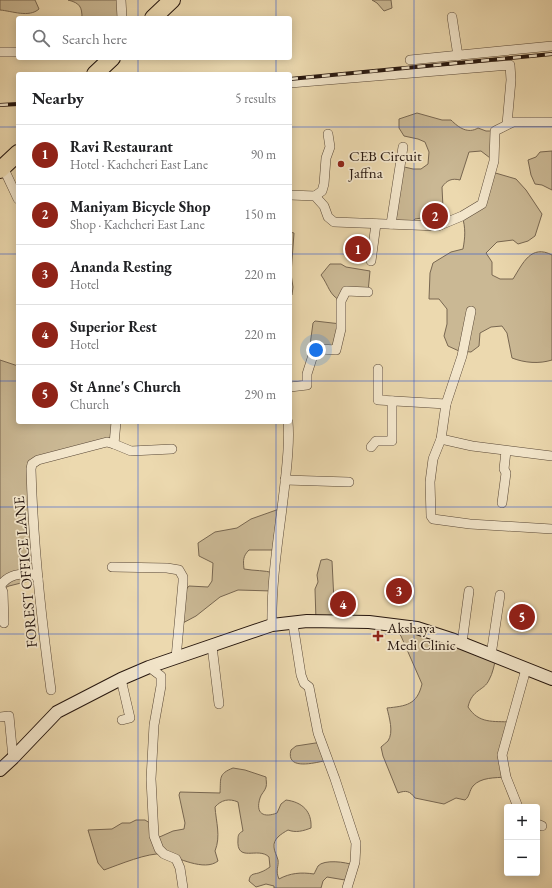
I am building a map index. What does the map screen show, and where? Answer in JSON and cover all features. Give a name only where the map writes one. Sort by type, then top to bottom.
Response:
[{"type":"highway","points":[[155,16],[172,0]]},
{"type":"highway","points":[[97,72],[110,60]]},
{"type":"highway","points":[[1,168],[16,155]]},
{"type":"main road","points":[[0,770],[57,712],[121,679],[149,667],[272,625],[293,624],[307,621],[369,622],[416,628],[462,643],[552,679]]},
{"type":"street","points":[[121,0],[122,16]]},
{"type":"street","points":[[452,17],[458,56]]},
{"type":"street","points":[[410,60],[552,46]]},
{"type":"street","points":[[0,52],[16,52]]},
{"type":"street","points":[[292,84],[510,65],[511,80],[508,124]]},
{"type":"street","points":[[315,196],[324,206],[328,217],[334,222],[438,226],[462,216],[482,204],[494,161],[495,131],[513,122],[552,122]]},
{"type":"street","points":[[292,195],[315,196],[322,191],[326,158],[330,147],[328,134]]},
{"type":"street","points":[[391,224],[403,146]]},
{"type":"street","points":[[1,168],[16,195]]},
{"type":"street","points":[[371,261],[376,224]]},
{"type":"street","points":[[292,388],[307,385],[307,374],[314,352],[320,349],[336,350],[341,329],[342,301],[346,292],[368,292]]},
{"type":"street","points":[[470,311],[462,356],[446,404],[441,439],[433,459],[430,482],[433,519],[470,524],[552,529]]},
{"type":"street","points":[[378,369],[378,400],[446,404]]},
{"type":"street","points":[[371,447],[376,441],[392,441],[392,401]]},
{"type":"street","points":[[116,424],[114,444],[131,451],[172,449]]},
{"type":"street","points":[[272,625],[272,591],[285,480],[289,434],[288,424]]},
{"type":"street","points":[[441,439],[472,446],[552,456]]},
{"type":"street","name":"FOREST OFFICE LANE","points":[[51,690],[47,666],[32,513],[32,464],[38,460],[97,444],[107,442],[114,444]]},
{"type":"street","points":[[502,503],[506,473],[504,469],[506,451]]},
{"type":"street","points":[[285,480],[349,482]]},
{"type":"street","points":[[112,567],[167,568],[179,570],[183,577],[183,582],[176,658]]},
{"type":"street","points":[[4,623],[3,592],[0,586],[4,581],[12,576],[25,573],[34,574],[38,579]]},
{"type":"street","points":[[462,643],[469,591]]},
{"type":"street","points":[[491,655],[500,595]]},
{"type":"street","points":[[293,624],[301,675],[304,683],[309,687],[318,733],[356,843],[355,862],[347,888]]},
{"type":"street","points":[[212,646],[219,704]]},
{"type":"street","points":[[149,667],[161,676],[162,686],[154,724],[151,780],[154,836],[159,849],[164,854],[176,859],[180,868],[183,888]]},
{"type":"street","points":[[517,804],[506,777],[502,755],[526,669]]},
{"type":"street","points":[[121,679],[130,718],[122,720]]},
{"type":"street","points":[[0,717],[10,716],[13,758]]},
{"type":"shaded area","points":[[0,0],[35,0],[39,9],[35,12],[25,14],[0,10]]},
{"type":"shaded area","points":[[68,0],[121,0],[122,16],[82,16],[80,6]]},
{"type":"shaded area","points":[[372,0],[391,0],[392,8],[384,11]]},
{"type":"shaded area","points":[[417,113],[442,120],[451,120],[460,128],[467,130],[474,130],[478,128],[486,131],[495,131],[494,161],[481,151],[469,152],[460,180],[450,180],[442,187],[443,208],[431,211],[422,218],[415,219],[409,224],[391,224],[400,166],[421,169],[428,164],[429,152],[425,142],[404,136],[399,128],[399,119]]},
{"type":"shaded area","points":[[552,151],[552,190],[542,185],[535,184],[531,175],[528,160],[536,157],[540,152]]},
{"type":"shaded area","points":[[492,172],[516,179],[526,190],[542,214],[535,236],[528,241],[518,244],[513,240],[497,242],[486,253],[492,262],[492,275],[500,279],[513,279],[524,261],[533,254],[545,252],[552,255],[552,360],[532,362],[512,358],[507,333],[502,326],[491,327],[480,333],[479,346],[471,352],[459,351],[448,346],[444,336],[447,324],[447,309],[439,299],[429,299],[430,273],[433,263],[451,252],[463,249],[465,233],[462,216],[482,204]]},
{"type":"shaded area","points":[[292,232],[294,233],[292,260]]},
{"type":"shaded area","points":[[330,264],[341,264],[346,267],[370,271],[368,292],[346,291],[341,301],[337,299],[321,275]]},
{"type":"shaded area","points":[[315,321],[341,324],[336,350],[314,352],[310,345],[313,323]]},
{"type":"shaded area","points":[[0,360],[16,365],[16,424],[116,424],[114,444],[32,464],[39,589],[29,581],[0,590]]},
{"type":"shaded area","points":[[282,508],[277,550],[249,550],[244,561],[244,569],[274,573],[272,591],[238,590],[220,597],[196,616],[179,625],[182,594],[189,586],[208,587],[212,581],[213,563],[199,556],[198,543],[215,532],[237,528],[251,519]]},
{"type":"shaded area","points":[[327,559],[332,561],[335,621],[316,621],[315,589],[318,582],[317,575],[321,560]]},
{"type":"shaded area","points":[[391,625],[496,658],[487,684],[475,693],[468,707],[482,719],[511,722],[502,755],[506,777],[488,778],[480,781],[473,786],[465,800],[456,798],[444,804],[415,798],[408,792],[398,793],[383,756],[381,747],[388,741],[391,733],[387,708],[410,703],[417,696],[422,684],[401,636]]},
{"type":"shaded area","points":[[322,742],[328,760],[304,764],[293,761],[290,757],[291,750],[296,746]]},
{"type":"shaded area","points":[[233,768],[245,770],[266,777],[266,787],[259,803],[260,811],[265,815],[277,813],[281,804],[286,800],[301,805],[308,812],[311,828],[300,831],[288,830],[276,839],[274,849],[278,860],[277,873],[279,879],[287,875],[305,873],[314,874],[318,866],[325,862],[340,862],[353,865],[348,877],[345,880],[327,877],[323,881],[321,888],[274,888],[274,886],[266,884],[256,887],[249,881],[250,876],[262,872],[270,867],[269,857],[264,854],[244,853],[240,851],[238,846],[238,838],[240,833],[243,831],[238,802],[231,800],[223,801],[215,807],[218,840],[215,851],[218,861],[212,864],[206,865],[191,863],[163,854],[150,855],[134,859],[104,870],[98,863],[88,830],[112,829],[122,823],[145,820],[153,825],[155,839],[173,831],[184,829],[185,823],[179,795],[180,792],[220,793],[221,777],[225,772]]},
{"type":"railway","points":[[292,79],[552,54]]},
{"type":"railway","points":[[0,105],[16,104]]},
{"type":"place","name":"CEB Circuit Jaffna","points":[[341,164]]},
{"type":"place","name":"Maniyam Bicycle Shop","points":[[435,216]]},
{"type":"place","name":"Ravi Restaurant","points":[[358,249]]},
{"type":"place","name":"Ananda Resting","points":[[399,591]]},
{"type":"place","name":"Superior Rest","points":[[343,604]]},
{"type":"place","name":"St Anne's Church","points":[[522,617]]},
{"type":"place","name":"Akshaya Medi Clinic","points":[[378,636]]}]
